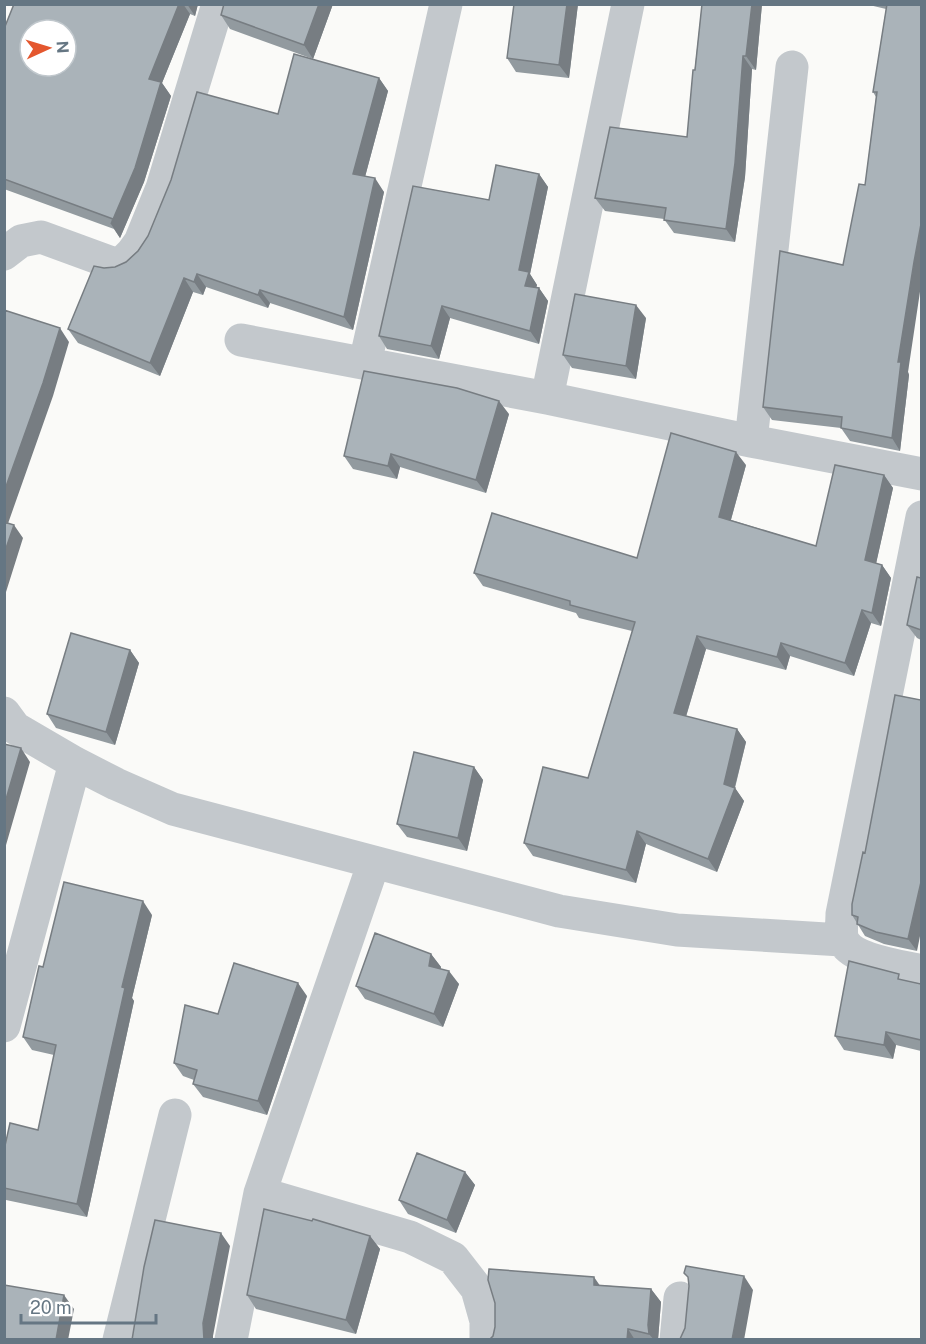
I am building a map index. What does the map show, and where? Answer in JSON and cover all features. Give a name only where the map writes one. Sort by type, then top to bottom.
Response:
[{"type":"street","points":[[4,255],[21,241],[42,237],[112,263],[123,262],[132,253],[140,242],[162,188],[218,4]]},
{"type":"street","points":[[365,363],[446,4]]},
{"type":"street","points":[[547,398],[628,4]]},
{"type":"street","points":[[751,441],[792,67]]},
{"type":"street","points":[[241,340],[547,398],[921,474]]},
{"type":"street","points":[[921,517],[916,567],[842,914],[842,940],[849,949],[862,957],[921,971]]},
{"type":"street","points":[[4,713],[15,728],[75,763],[173,809],[559,911],[677,930],[842,940]]},
{"type":"street","points":[[5,1026],[75,763]]},
{"type":"street","points":[[231,1340],[260,1193],[374,862]]},
{"type":"street","points":[[119,1340],[175,1115]]},
{"type":"street","points":[[260,1193],[410,1238],[453,1258],[477,1289],[486,1321],[486,1340]]},
{"type":"street","points":[[676,1340],[680,1298]]},
{"type":"building","points":[[14,4],[179,4],[149,79],[161,82],[135,168],[111,224],[113,219],[4,179],[4,29]]},
{"type":"building","points":[[224,4],[319,4],[304,45],[221,15]]},
{"type":"building","points":[[514,4],[567,4],[559,65],[507,58]]},
{"type":"building","points":[[702,4],[752,4],[746,56],[743,56],[735,163],[726,229],[664,220],[666,208],[595,198],[610,127],[687,137]]},
{"type":"building","points":[[887,4],[921,4],[921,224],[898,362],[901,362],[892,438],[841,428],[842,417],[763,407],[780,251],[843,265],[859,184],[865,185],[877,92],[873,92]]},
{"type":"building","points":[[294,54],[379,78],[353,174],[375,178],[344,317],[260,290],[258,295],[197,274],[194,282],[184,278],[150,363],[68,329],[94,266],[115,267],[126,262],[138,251],[148,236],[171,180],[197,92],[278,114]]},
{"type":"building","points":[[496,165],[539,174],[519,270],[529,272],[525,286],[539,288],[530,331],[442,306],[431,346],[379,336],[413,186],[489,200]]},
{"type":"building","points":[[575,294],[636,305],[626,366],[563,355]]},
{"type":"building","points":[[4,310],[60,328],[4,492]]},
{"type":"building","points":[[364,371],[457,388],[499,401],[476,480],[391,454],[388,466],[344,456]]},
{"type":"building","points":[[671,433],[736,452],[719,517],[816,546],[835,465],[884,475],[865,560],[882,565],[872,613],[862,610],[845,663],[781,643],[777,657],[697,636],[674,713],[737,729],[724,784],[735,788],[708,859],[637,831],[626,870],[524,843],[543,767],[588,778],[635,622],[570,605],[570,601],[474,573],[492,513],[637,558]]},
{"type":"building","points":[[4,522],[14,525],[4,554]]},
{"type":"building","points":[[917,577],[921,578],[921,630],[907,625]]},
{"type":"building","points":[[71,633],[130,650],[106,732],[47,714]]},
{"type":"building","points":[[895,695],[921,700],[921,882],[908,939],[876,932],[857,924],[858,917],[852,915],[852,904],[863,852],[865,853]]},
{"type":"building","points":[[4,744],[21,748],[4,806]]},
{"type":"building","points":[[414,752],[474,767],[458,838],[397,824]]},
{"type":"building","points":[[64,882],[143,901],[122,987],[125,988],[77,1204],[4,1188],[4,1150],[10,1123],[38,1130],[56,1045],[23,1037],[39,966],[43,967]]},
{"type":"building","points":[[375,933],[431,954],[429,966],[449,971],[434,1014],[356,986]]},
{"type":"building","points":[[849,961],[899,974],[898,979],[921,984],[921,1040],[886,1032],[884,1045],[835,1036]]},
{"type":"building","points":[[234,963],[298,983],[258,1101],[193,1084],[197,1070],[174,1063],[185,1005],[218,1014]]},
{"type":"building","points":[[417,1153],[465,1172],[447,1220],[399,1200]]},
{"type":"building","points":[[264,1209],[312,1221],[313,1219],[370,1236],[346,1320],[247,1295]]},
{"type":"building","points":[[155,1220],[221,1233],[203,1323],[204,1340],[132,1340],[144,1267]]},
{"type":"building","points":[[686,1266],[744,1276],[732,1340],[680,1339],[685,1328],[689,1286],[688,1277],[684,1273]]},
{"type":"building","points":[[489,1269],[594,1277],[594,1285],[651,1289],[649,1334],[628,1329],[627,1340],[489,1340],[493,1336],[495,1327],[495,1303],[488,1280]]},
{"type":"building","points":[[4,1285],[64,1295],[56,1340],[4,1339]]}]
